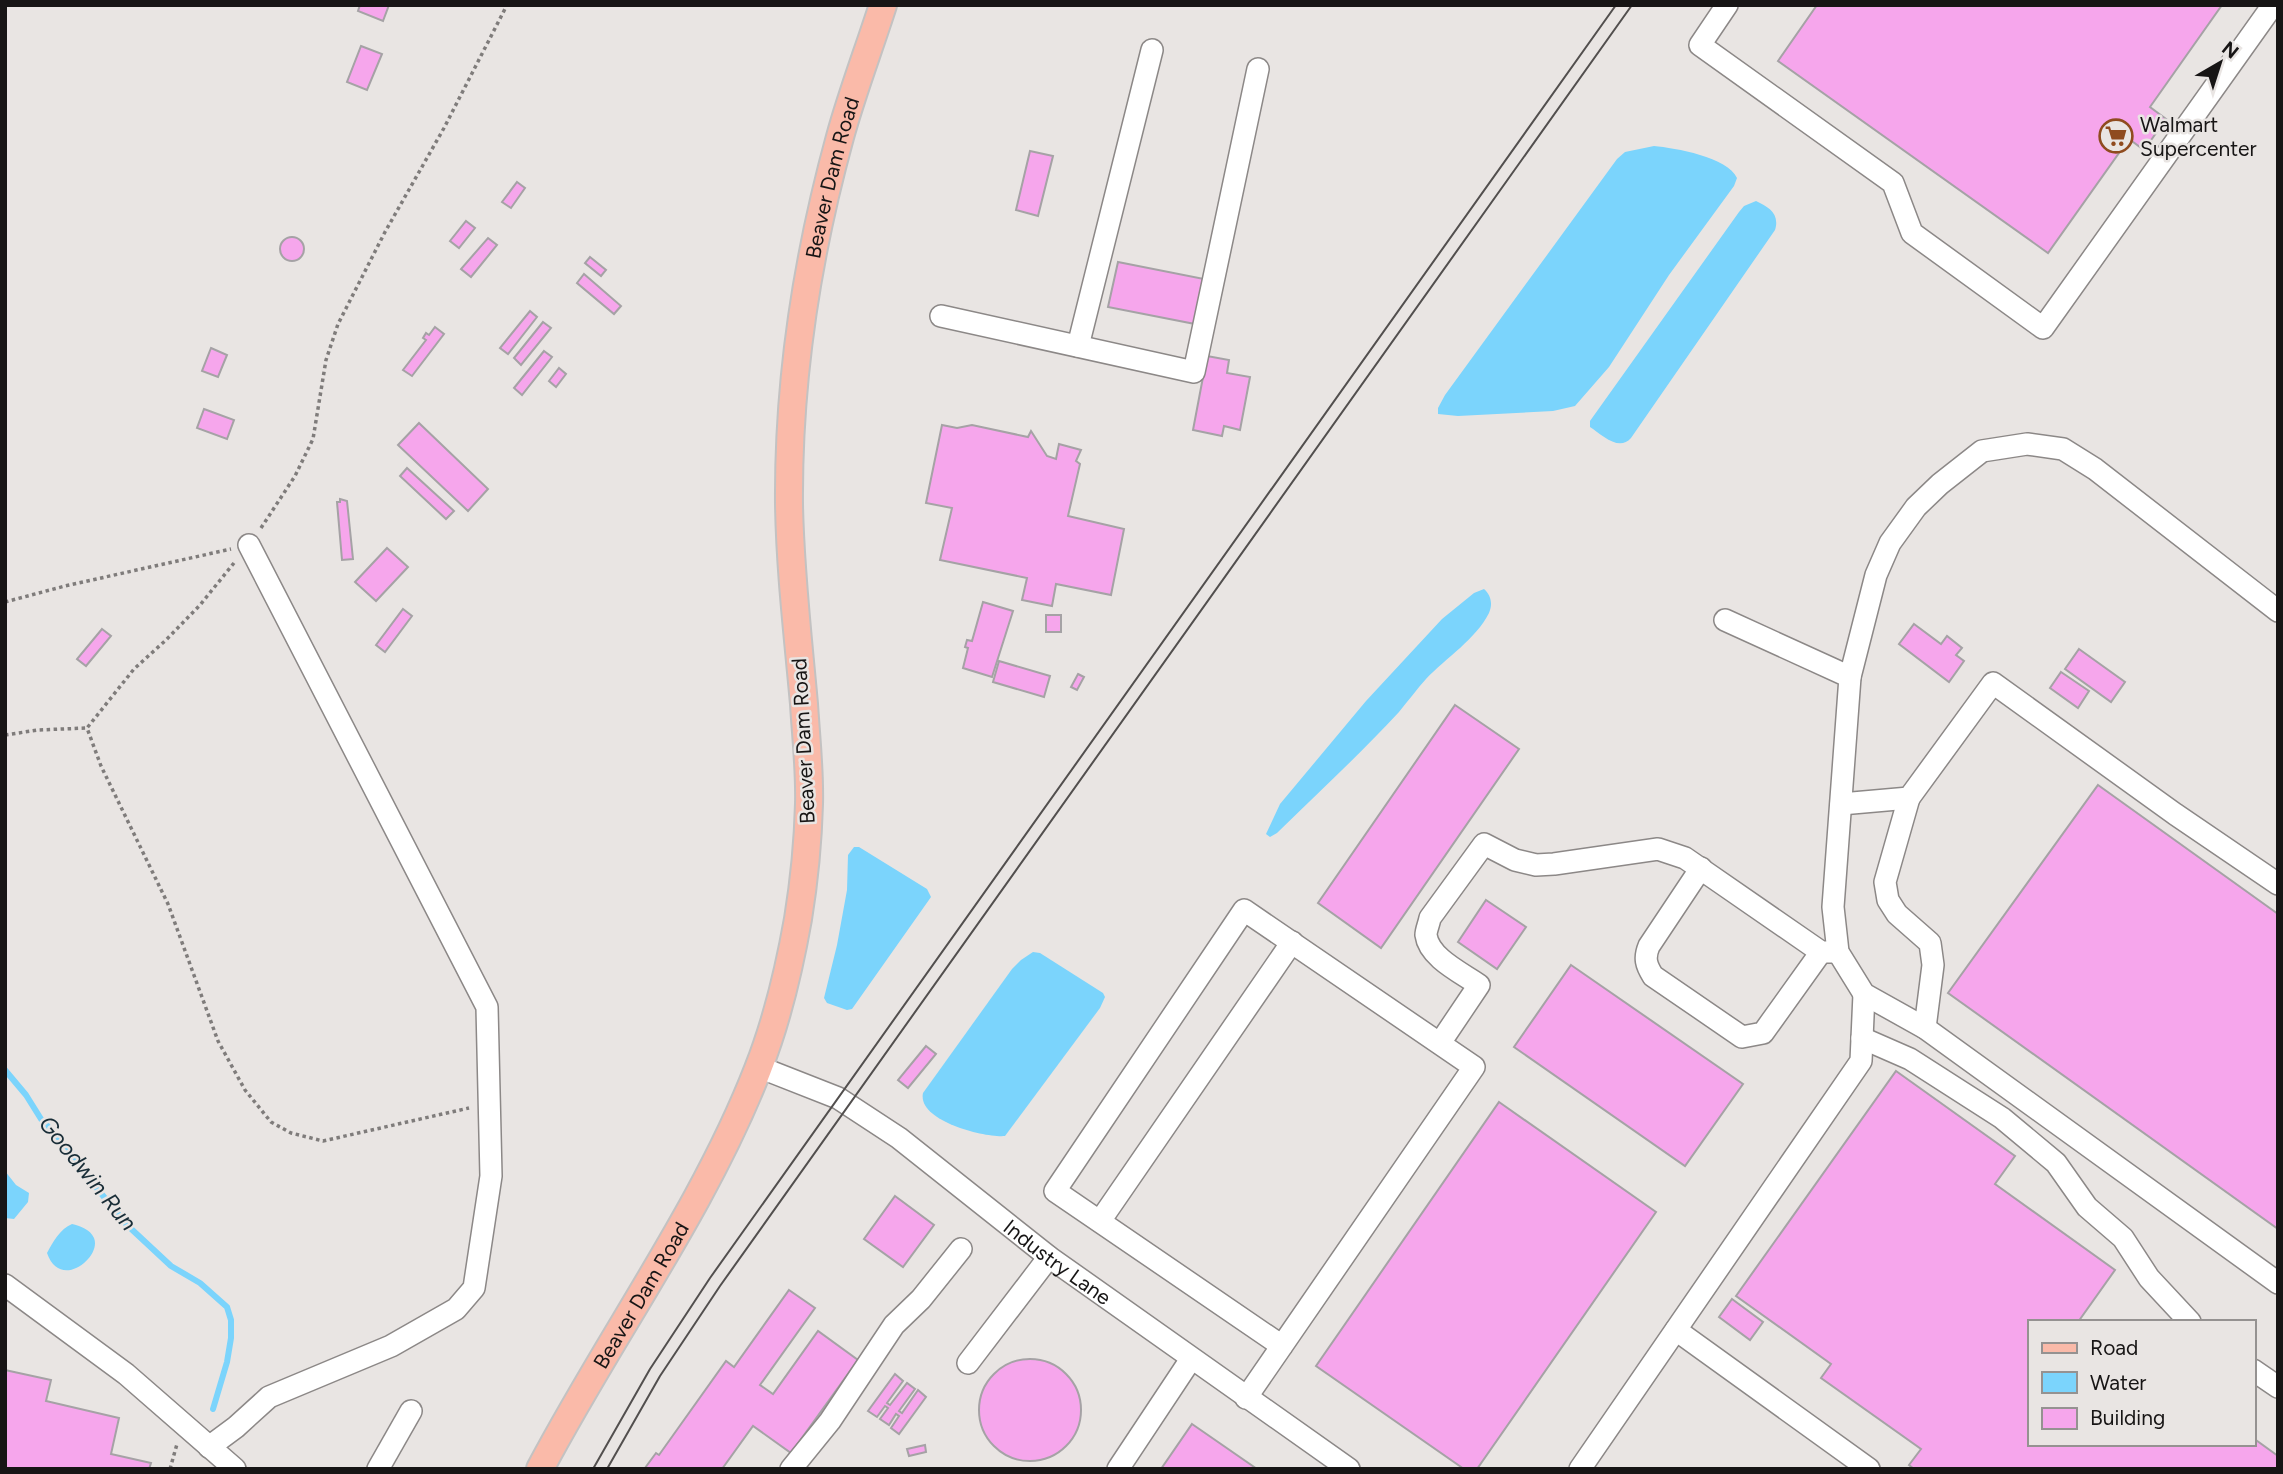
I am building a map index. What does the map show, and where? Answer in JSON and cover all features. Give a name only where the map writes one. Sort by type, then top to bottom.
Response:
[{"type":"main road","name":"Beaver Dam Road","points":[[540,1469],[710,1171],[759,1067],[778,1009],[798,917],[809,803],[808,756],[789,506],[792,404],[798,348],[818,225],[840,136],[883,5]]},
{"type":"street","points":[[1727,5],[1700,45],[1893,183],[1912,233],[2043,328],[2273,5]]},
{"type":"street","points":[[1078,346],[1152,50]]},
{"type":"street","points":[[941,316],[1194,372],[1258,69]]},
{"type":"street","points":[[1701,868],[1649,946],[1647,966],[1653,976],[1742,1037],[1752,1037],[1763,1033],[1829,952],[1850,677],[1876,575],[1891,542],[1916,507],[1982,451],[2027,444],[2063,449],[2095,469],[2278,611]]},
{"type":"street","points":[[209,1447],[269,1397],[391,1346],[457,1309],[474,1288],[491,1176],[486,1007],[249,545]]},
{"type":"street","points":[[1725,620],[1850,677]]},
{"type":"street","points":[[1925,1028],[1933,965],[1930,943],[1897,914],[1888,900],[1885,881],[1909,798],[1993,683],[2175,814],[2278,884]]},
{"type":"street","points":[[1841,804],[1909,798]]},
{"type":"street","points":[[1440,1043],[1479,985],[1439,957],[1429,945],[1426,933],[1430,918],[1483,844],[1515,860],[1536,865],[1658,849],[1685,858],[1829,952],[1864,994],[1925,1028],[2278,1283]]},
{"type":"street","points":[[1246,1398],[1282,1346],[1320,1291],[1474,1067],[1244,909],[1055,1191],[1282,1346]]},
{"type":"street","points":[[1100,1221],[1292,942]]},
{"type":"street","points":[[1580,1469],[1861,1061],[1864,994]]},
{"type":"street","points":[[1862,1038],[1910,1059],[2002,1118],[2056,1163],[2087,1207],[2123,1238],[2149,1278],[2188,1320]]},
{"type":"street","name":"Industry Lane","points":[[759,1067],[817,1088],[899,1138],[1049,1257],[1349,1469]]},
{"type":"street","points":[[791,1469],[830,1421],[894,1325],[921,1299],[961,1249]]},
{"type":"street","points":[[968,1363],[1049,1257]]},
{"type":"street","points":[[5,1285],[126,1374],[235,1469]]},
{"type":"street","points":[[1676,1330],[1869,1469]]},
{"type":"street","points":[[1118,1469],[1191,1359]]},
{"type":"street","points":[[2255,1371],[2278,1387]]},
{"type":"street","points":[[378,1469],[411,1410]]},
{"type":"path","points":[[5,735],[38,730],[87,728],[134,669],[200,605],[249,545],[295,476],[313,439],[326,360],[338,324],[507,5]]},
{"type":"path","points":[[5,603],[65,586],[249,545]]},
{"type":"path","points":[[87,728],[101,766],[168,904],[218,1041],[245,1090],[271,1122],[291,1133],[323,1141],[489,1103]]},
{"type":"water","points":[[1654,146],[1687,151],[1712,159],[1723,164],[1737,178],[1609,367],[1575,406],[1553,411],[1458,416],[1438,414],[1445,395],[1617,159],[1625,152]]},
{"type":"water","points":[[1756,201],[1775,215],[1775,230],[1631,438],[1626,442],[1616,443],[1605,438],[1590,427],[1590,421],[1739,212],[1744,206]]},
{"type":"water","points":[[1484,589],[1490,597],[1491,606],[1476,631],[1426,679],[1384,728],[1277,833],[1270,837],[1266,834],[1280,804],[1366,701],[1442,619],[1474,593]]},
{"type":"water","points":[[854,847],[859,847],[927,889],[931,897],[852,1009],[847,1010],[827,1003],[824,998],[847,890],[848,855]]},
{"type":"water","points":[[1033,952],[1040,953],[1103,993],[1105,997],[1100,1008],[1005,1136],[983,1134],[954,1126],[930,1112],[924,1103],[923,1093],[1012,969]]},
{"type":"water","points":[[5,1171],[16,1185],[29,1193],[28,1202],[14,1219],[5,1218]]},
{"type":"water","points":[[72,1224],[90,1232],[95,1246],[92,1254],[78,1267],[61,1269],[53,1264],[47,1253],[60,1232]]},
{"type":"building","points":[[360,5],[389,5],[383,21],[358,11]]},
{"type":"building","points":[[1817,5],[2222,5],[2150,107],[2166,119],[2144,150],[2129,139],[2048,253],[1778,61]]},
{"type":"building","points":[[361,46],[382,54],[367,90],[347,82]]},
{"type":"building","points":[[1030,151],[1053,156],[1038,216],[1016,210]]},
{"type":"building","points":[[517,182],[525,188],[511,208],[502,202]]},
{"type":"building","points":[[466,221],[475,228],[459,248],[450,241]]},
{"type":"building","points":[[292,237],[301,240],[304,249],[301,258],[292,261],[283,258],[280,249],[283,240]]},
{"type":"building","points":[[488,238],[497,245],[471,277],[461,269]]},
{"type":"building","points":[[590,257],[606,270],[601,276],[585,263]]},
{"type":"building","points":[[1118,262],[1204,279],[1195,324],[1108,307]]},
{"type":"building","points":[[584,274],[621,306],[614,314],[577,283]]},
{"type":"building","points":[[530,311],[537,317],[508,354],[500,348]]},
{"type":"building","points":[[543,322],[551,328],[521,365],[514,358]]},
{"type":"building","points":[[435,327],[444,334],[412,376],[403,370],[426,340],[423,338],[426,333],[429,335]]},
{"type":"building","points":[[211,348],[227,355],[218,377],[202,371]]},
{"type":"building","points":[[544,351],[552,357],[522,395],[514,388]]},
{"type":"building","points":[[1207,356],[1229,360],[1227,373],[1250,377],[1240,430],[1224,426],[1222,436],[1193,430]]},
{"type":"building","points":[[559,368],[566,374],[556,387],[549,381]]},
{"type":"building","points":[[204,409],[234,420],[227,439],[197,428]]},
{"type":"building","points":[[419,423],[488,489],[468,511],[398,445]]},
{"type":"building","points":[[942,425],[957,428],[972,425],[1028,437],[1031,431],[1047,456],[1056,459],[1059,444],[1081,450],[1076,461],[1080,464],[1068,516],[1124,529],[1111,595],[1056,584],[1052,606],[1022,600],[1027,578],[940,560],[952,508],[926,503]]},
{"type":"building","points":[[407,468],[454,511],[446,519],[400,476]]},
{"type":"building","points":[[340,499],[347,501],[353,559],[342,560],[337,502],[340,502]]},
{"type":"building","points":[[387,548],[408,567],[376,601],[355,582]]},
{"type":"building","points":[[983,602],[1013,611],[992,677],[963,668],[968,648],[965,647],[967,640],[972,641]]},
{"type":"building","points":[[403,609],[412,616],[385,652],[376,645]]},
{"type":"building","points":[[1046,615],[1061,615],[1061,632],[1046,632]]},
{"type":"building","points":[[1914,624],[1941,644],[1947,636],[1962,648],[1956,655],[1964,661],[1949,682],[1899,644]]},
{"type":"building","points":[[102,629],[111,636],[86,666],[77,659]]},
{"type":"building","points":[[2079,649],[2125,682],[2111,702],[2065,669]]},
{"type":"building","points":[[999,661],[1050,676],[1044,697],[993,682]]},
{"type":"building","points":[[2061,672],[2089,691],[2078,708],[2050,688]]},
{"type":"building","points":[[1078,674],[1084,677],[1077,690],[1071,687]]},
{"type":"building","points":[[1455,705],[1519,749],[1381,948],[1318,903]]},
{"type":"building","points":[[2098,785],[2278,914],[2278,1229],[1948,993]]},
{"type":"building","points":[[1486,900],[1526,927],[1497,969],[1458,942]]},
{"type":"building","points":[[1571,965],[1743,1084],[1685,1166],[1514,1047]]},
{"type":"building","points":[[926,1046],[936,1054],[908,1088],[898,1080]]},
{"type":"building","points":[[1896,1071],[2015,1156],[1995,1184],[2115,1270],[2079,1320],[2028,1320],[2028,1446],[2255,1446],[2255,1439],[2278,1456],[2278,1469],[1914,1469],[1909,1465],[1921,1449],[1821,1378],[1831,1364],[1736,1296]]},
{"type":"building","points":[[1499,1102],[1656,1212],[1477,1469],[1464,1469],[1316,1366]]},
{"type":"building","points":[[895,1196],[934,1225],[903,1267],[864,1239]]},
{"type":"building","points":[[789,1290],[815,1308],[760,1385],[773,1394],[818,1331],[858,1360],[791,1453],[753,1426],[722,1469],[645,1468],[656,1453],[659,1455],[726,1361],[734,1367]]},
{"type":"building","points":[[1732,1299],[1763,1322],[1750,1340],[1719,1317]]},
{"type":"building","points":[[1030,1359],[1059,1367],[1073,1381],[1081,1410],[1073,1439],[1059,1453],[1030,1461],[1001,1453],[987,1439],[979,1410],[987,1381],[1001,1367]]},
{"type":"building","points":[[5,1370],[51,1380],[46,1401],[119,1418],[111,1454],[151,1463],[149,1469],[5,1469]]},
{"type":"building","points":[[895,1374],[903,1381],[887,1403],[890,1405],[907,1383],[915,1389],[899,1411],[902,1413],[918,1390],[926,1397],[899,1434],[891,1428],[899,1416],[896,1414],[889,1425],[880,1419],[888,1408],[885,1406],[877,1417],[868,1411]]},
{"type":"building","points":[[1192,1424],[1257,1469],[1161,1469]]},
{"type":"building","points":[[925,1445],[926,1452],[909,1456],[907,1449]]},
{"type":"waterway","name":"Goodwin Run","points":[[5,1070],[127,1225],[171,1266],[200,1283],[227,1307],[231,1320],[231,1338],[213,1409]]},
{"type":"tram line","points":[[593,1469],[650,1369],[710,1278],[1616,5]]},
{"type":"tram line","points":[[607,1469],[660,1376],[720,1286],[1632,5]]},
{"type":"place","name":"Walmart Supercenter","points":[[2116,136]]}]
